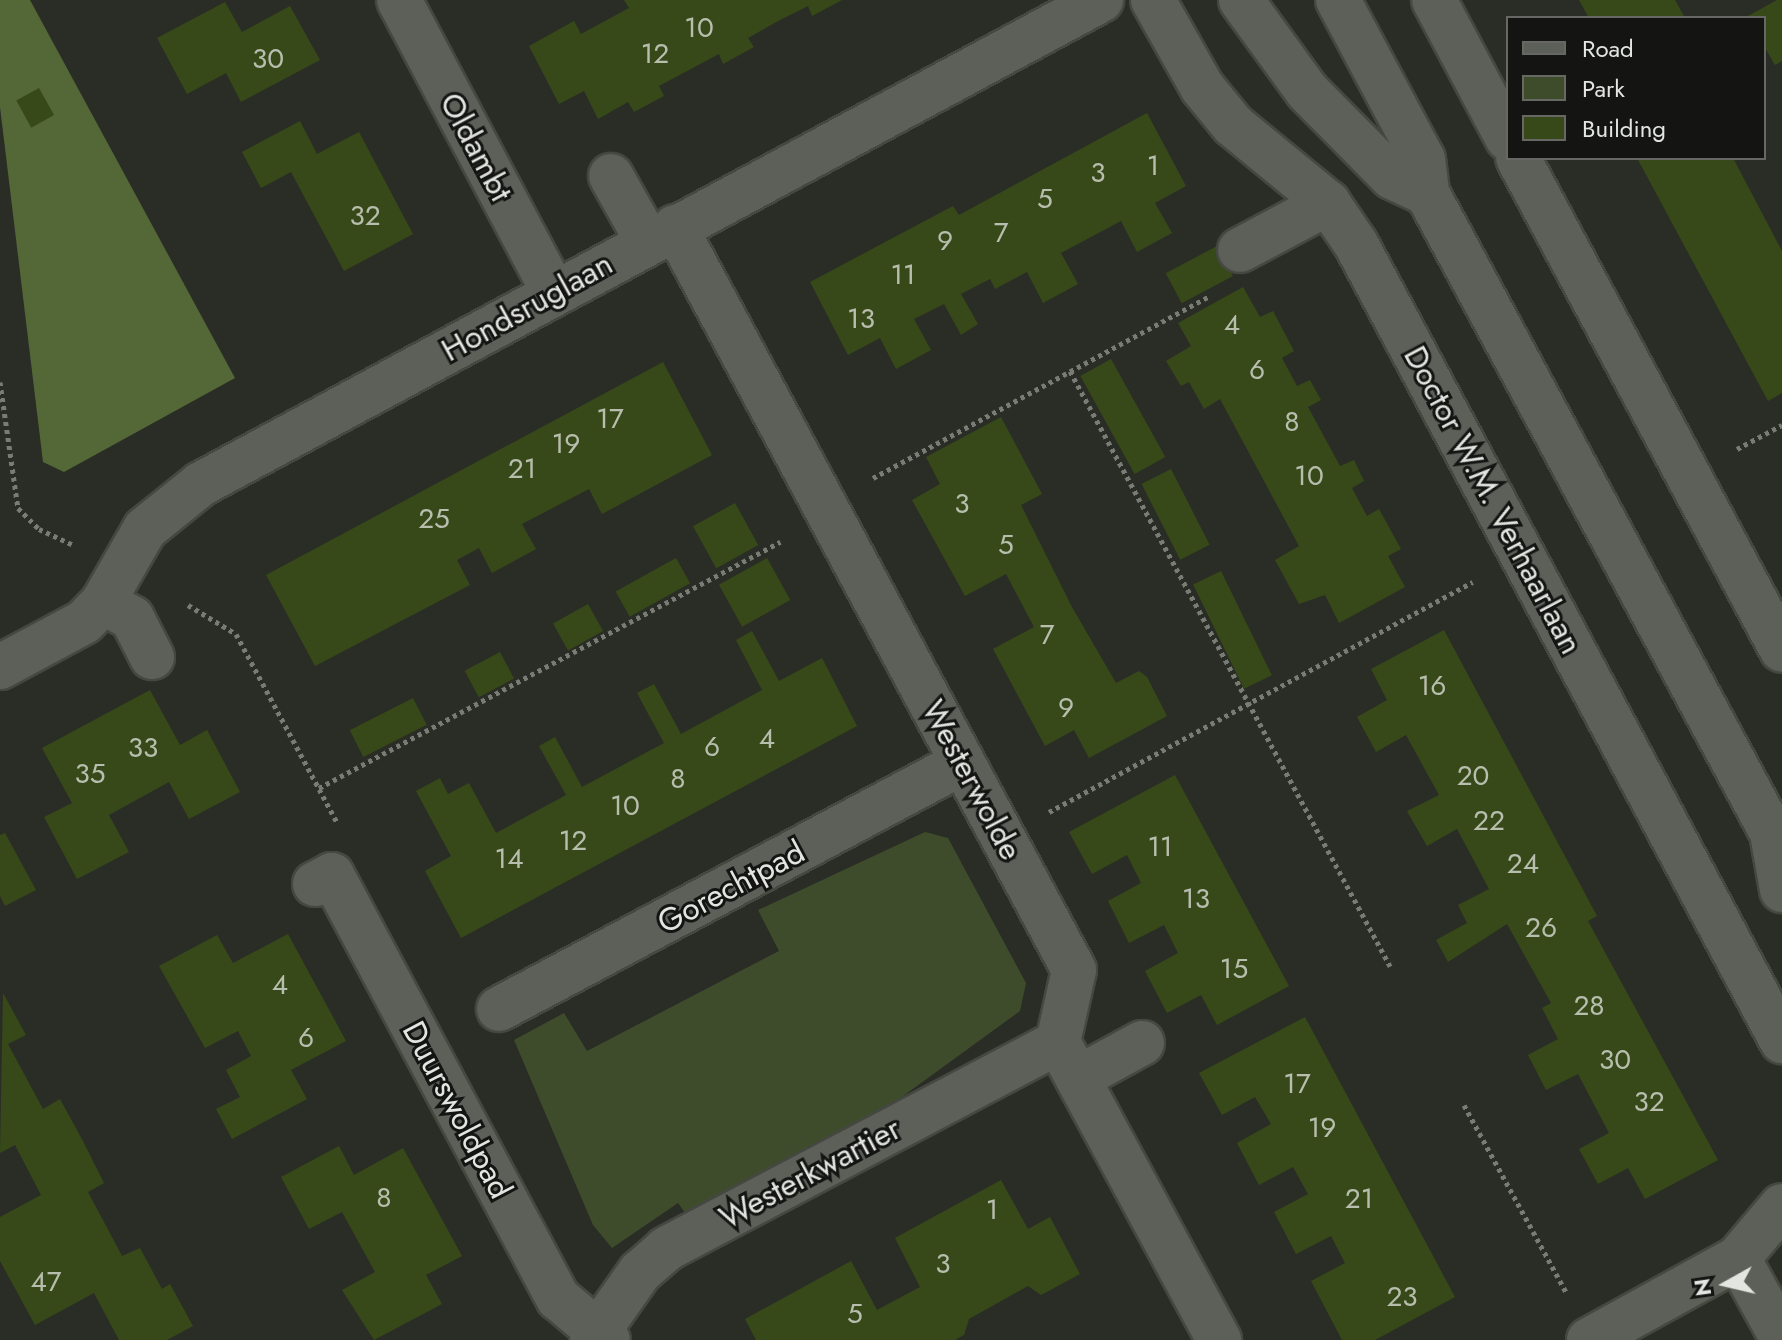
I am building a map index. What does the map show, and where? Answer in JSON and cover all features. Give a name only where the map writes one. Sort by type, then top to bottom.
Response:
[{"type":"street","name":"Doctor W.M. Verhaarlaan","points":[[1153,0],[1202,87],[1233,125],[1328,203],[1356,244],[1782,1041]]},
{"type":"street","points":[[1241,0],[1307,91],[1392,177],[1427,193]]},
{"type":"street","points":[[1338,0],[1423,159],[1427,193],[1777,836],[1782,890]]},
{"type":"street","points":[[1434,0],[1506,127]]},
{"type":"street","name":"Oldambt","points":[[407,3],[554,293]]},
{"type":"street","name":"Hondsruglaan","points":[[0,667],[84,622],[103,602],[138,538],[170,505],[1085,4]]},
{"type":"street","points":[[1525,160],[1782,650]]},
{"type":"street","name":"Westerwolde","points":[[611,176],[662,234],[962,763],[1074,970],[1068,1060]]},
{"type":"street","points":[[1232,269],[1328,203]]},
{"type":"street","points":[[103,602],[132,618],[152,657]]},
{"type":"street","name":"Gorechtpad","points":[[499,1009],[962,763]]},
{"type":"street","name":"Duurswoldpad","points":[[330,865],[558,1298],[600,1337]]},
{"type":"street","name":"Westerkwartier","points":[[600,1337],[640,1272],[666,1249],[1068,1060],[1142,1043]]},
{"type":"street","points":[[1068,1060],[1219,1340]]},
{"type":"street","points":[[1589,1340],[1738,1258],[1782,1206]]},
{"type":"street","points":[[1738,1258],[1782,1338]]},
{"type":"path","points":[[891,469],[1070,371],[1232,269]]},
{"type":"path","points":[[1070,371],[1390,966]]},
{"type":"path","points":[[0,382],[18,508],[39,529],[83,549]]},
{"type":"path","points":[[1730,452],[1782,425]]},
{"type":"path","points":[[319,788],[765,550]]},
{"type":"path","points":[[1003,838],[1482,580]]},
{"type":"path","points":[[182,601],[236,634],[319,788],[330,865]]},
{"type":"path","points":[[1464,1105],[1547,1257]]},
{"type":"green space","points":[[0,0],[30,0],[235,378],[64,472],[43,462],[0,107]]},
{"type":"green space","points":[[925,832],[948,838],[1026,983],[1020,1011],[899,1099],[686,1214],[678,1203],[612,1248],[593,1225],[514,1040],[564,1013],[587,1051],[779,951],[758,910]]},
{"type":"building","points":[[624,0],[842,0],[812,16],[808,6],[778,21],[748,38],[754,47],[723,64],[719,54],[659,86],[664,96],[634,112],[628,102],[598,119],[584,91],[559,104],[529,46],[574,21],[581,34],[629,8]]},
{"type":"building","points":[[1579,0],[1675,0],[1684,16],[1588,16]]},
{"type":"building","points":[[1782,0],[1782,61],[1775,65],[1766,49],[1766,16],[1748,16]]},
{"type":"building","points":[[225,2],[242,32],[290,6],[320,60],[241,102],[226,73],[187,94],[157,38]]},
{"type":"building","points":[[39,88],[54,115],[31,128],[16,101]]},
{"type":"building","points":[[1147,113],[1186,186],[1155,203],[1172,233],[1137,252],[1121,221],[1061,253],[1078,284],[1043,303],[1027,272],[995,289],[990,279],[961,294],[978,324],[961,335],[944,304],[914,319],[931,350],[896,369],[880,338],[848,355],[810,282],[953,206],[959,215]]},
{"type":"building","points":[[300,121],[317,154],[359,132],[413,234],[344,271],[291,172],[261,188],[242,152]]},
{"type":"building","points":[[1638,160],[1734,160],[1782,251],[1782,393],[1768,401]]},
{"type":"building","points":[[1217,246],[1233,276],[1182,303],[1166,273]]},
{"type":"building","points":[[1243,287],[1260,317],[1273,311],[1294,351],[1282,358],[1297,386],[1310,380],[1321,400],[1308,407],[1340,466],[1354,460],[1364,481],[1352,488],[1367,516],[1379,509],[1401,549],[1388,556],[1405,587],[1339,623],[1325,595],[1299,604],[1275,560],[1299,546],[1220,399],[1204,409],[1189,382],[1181,386],[1166,361],[1191,346],[1178,323]]},
{"type":"building","points":[[1111,359],[1165,457],[1135,474],[1080,376]]},
{"type":"building","points":[[663,362],[712,455],[602,514],[589,489],[522,524],[536,549],[492,573],[479,548],[457,560],[470,585],[315,666],[266,575]]},
{"type":"building","points":[[1001,417],[1042,494],[1021,505],[1072,607],[1116,683],[1139,671],[1147,677],[1167,716],[1089,758],[1074,730],[1045,746],[993,649],[1034,627],[1006,574],[965,596],[912,500],[940,484],[926,457]]},
{"type":"building","points":[[1171,469],[1210,545],[1180,560],[1142,484]]},
{"type":"building","points":[[735,503],[758,545],[716,568],[693,526]]},
{"type":"building","points":[[676,558],[690,583],[630,617],[616,591]]},
{"type":"building","points":[[767,558],[790,600],[742,627],[719,585]]},
{"type":"building","points":[[1221,571],[1272,675],[1244,689],[1193,585]]},
{"type":"building","points":[[588,604],[603,631],[568,651],[553,623]]},
{"type":"building","points":[[1444,630],[1597,916],[1588,921],[1718,1160],[1645,1199],[1628,1168],[1598,1184],[1579,1149],[1609,1133],[1578,1074],[1546,1090],[1528,1055],[1558,1039],[1542,1008],[1551,1003],[1507,924],[1448,962],[1436,940],[1467,923],[1458,905],[1489,889],[1457,829],[1427,846],[1407,811],[1439,795],[1406,735],[1376,752],[1357,717],[1387,700],[1371,669]]},
{"type":"building","points":[[752,631],[779,681],[822,658],[857,726],[461,938],[425,871],[451,856],[416,791],[440,778],[448,794],[469,783],[496,833],[566,795],[539,746],[555,737],[582,787],[664,743],[637,693],[654,684],[681,734],[762,690],[736,640]]},
{"type":"building","points":[[500,652],[514,678],[479,697],[465,671]]},
{"type":"building","points":[[150,690],[180,745],[207,730],[240,792],[189,819],[169,782],[109,815],[129,852],[77,879],[44,817],[72,803],[42,748]]},
{"type":"building","points":[[413,698],[427,725],[363,757],[350,730]]},
{"type":"building","points":[[1175,775],[1289,986],[1217,1025],[1201,995],[1167,1013],[1145,971],[1178,953],[1164,925],[1129,943],[1108,901],[1141,883],[1127,855],[1092,874],[1069,832]]},
{"type":"building","points":[[5,833],[36,890],[5,906],[0,896],[0,835]]},
{"type":"building","points":[[288,934],[346,1041],[291,1070],[307,1099],[232,1139],[216,1109],[240,1097],[226,1070],[251,1056],[238,1031],[205,1048],[159,966],[217,935],[233,963]]},
{"type":"building","points":[[3,993],[26,1035],[8,1044],[43,1109],[60,1099],[83,1141],[104,1183],[88,1192],[122,1256],[140,1248],[162,1289],[170,1284],[193,1326],[167,1340],[119,1340],[94,1293],[35,1325],[0,1261],[0,1217],[41,1195],[15,1145],[0,1153]]},
{"type":"building","points":[[1305,1017],[1455,1297],[1375,1340],[1342,1340],[1311,1281],[1345,1263],[1331,1236],[1296,1254],[1274,1212],[1308,1194],[1293,1167],[1259,1185],[1237,1143],[1271,1124],[1255,1097],[1222,1115],[1199,1073]]},
{"type":"building","points":[[339,1146],[354,1175],[403,1148],[462,1256],[426,1275],[442,1304],[374,1340],[342,1290],[375,1272],[342,1212],[309,1229],[281,1177]]},
{"type":"building","points":[[1001,1180],[1028,1229],[1050,1217],[1080,1274],[1041,1295],[1028,1286],[969,1319],[964,1335],[955,1340],[756,1340],[745,1319],[851,1261],[877,1310],[920,1287],[895,1238]]}]
